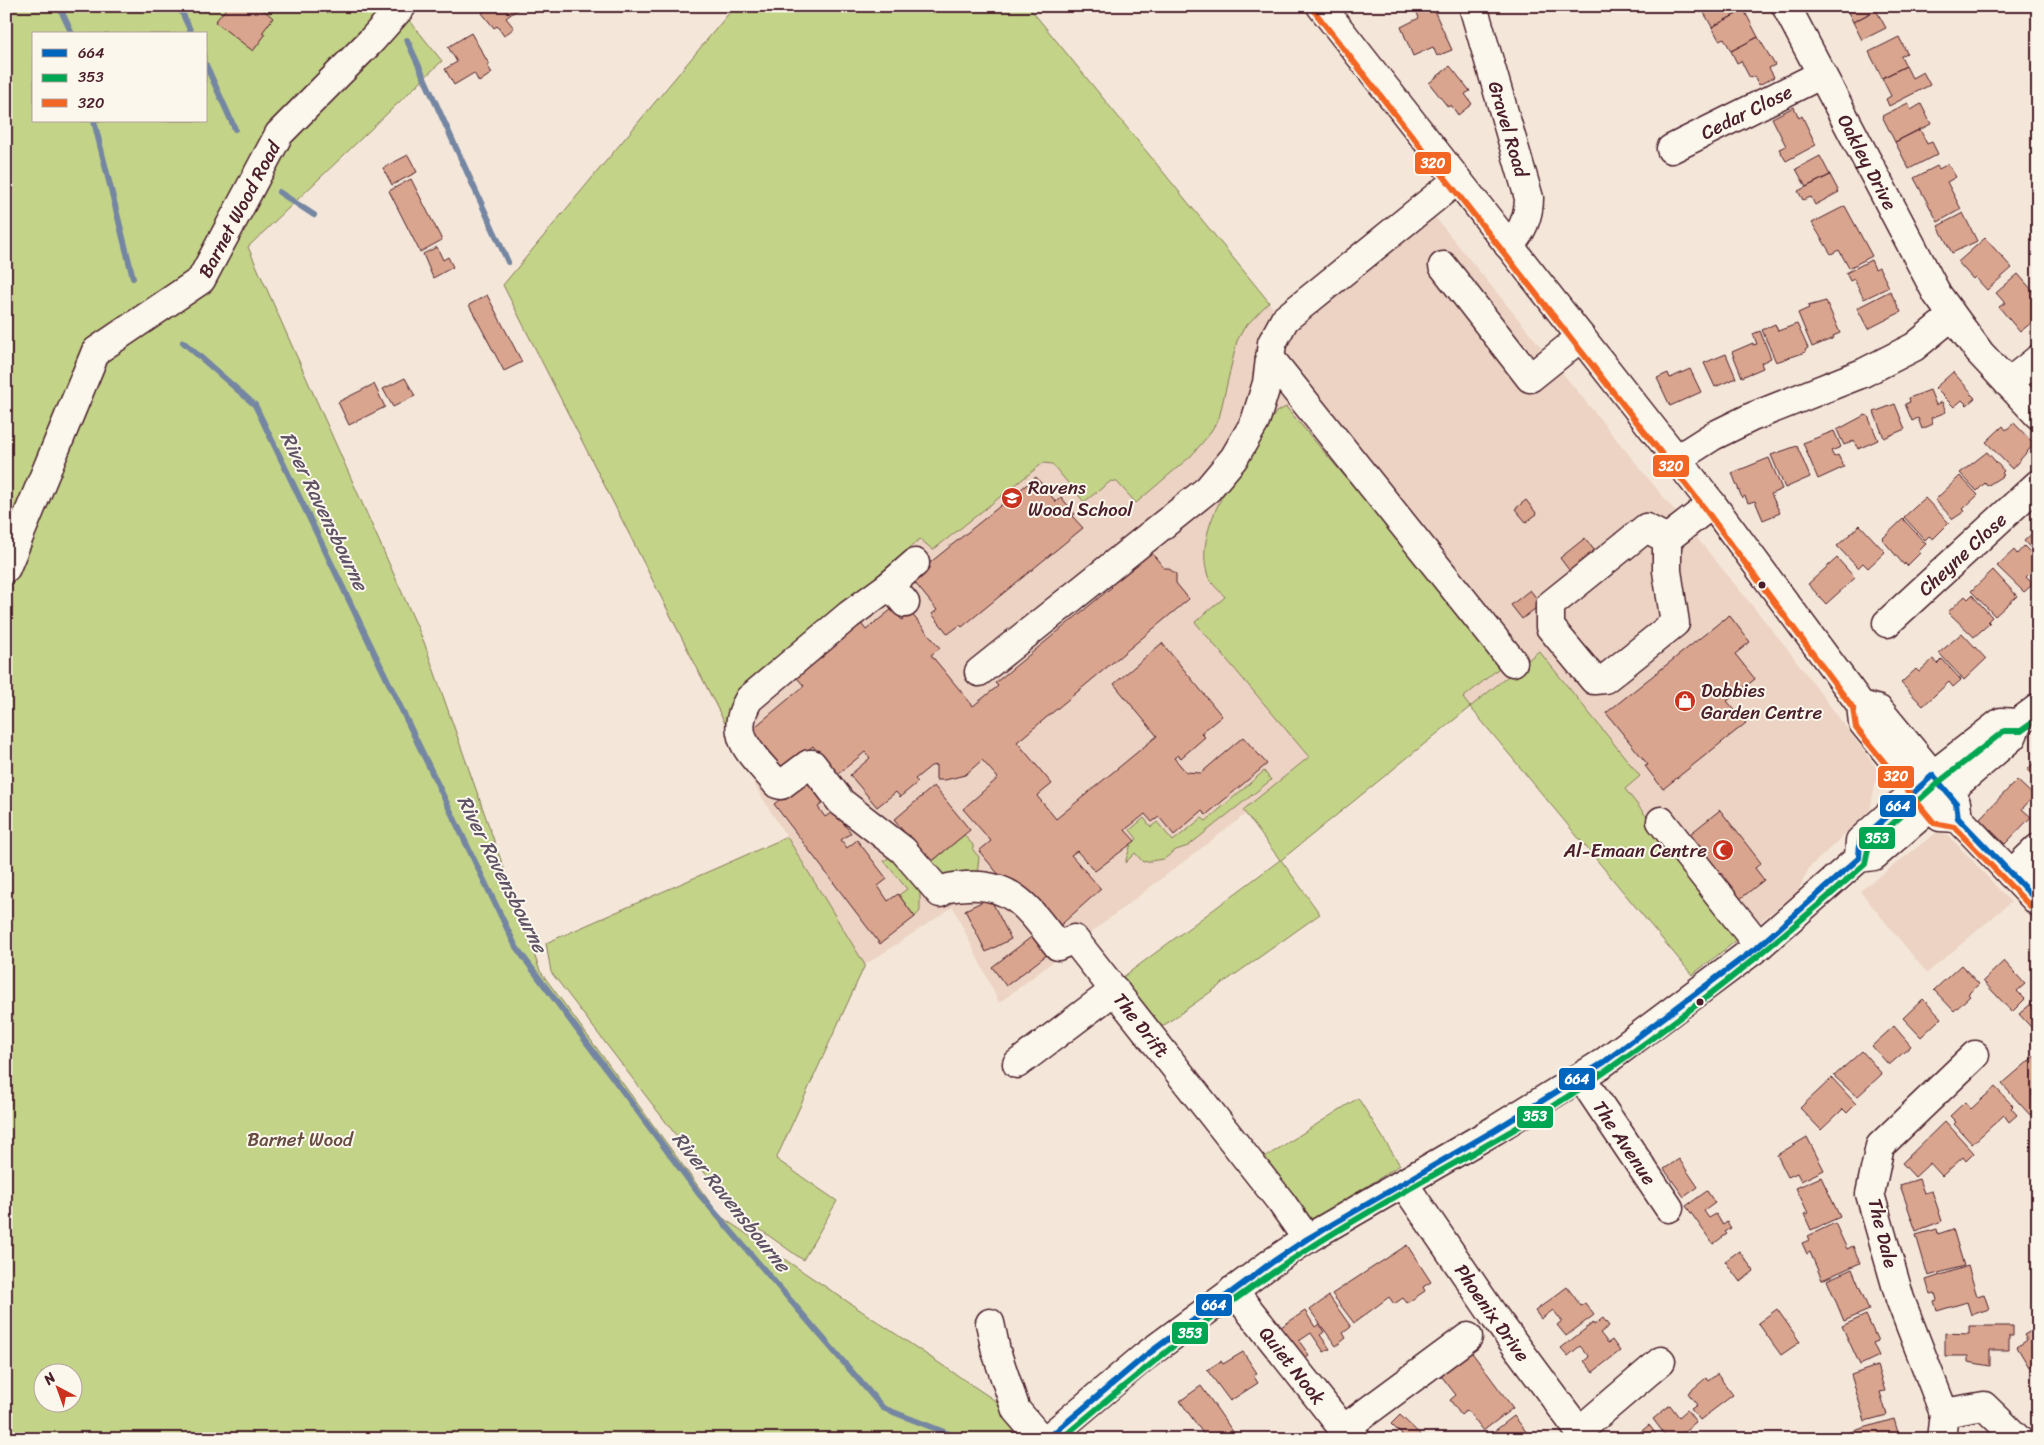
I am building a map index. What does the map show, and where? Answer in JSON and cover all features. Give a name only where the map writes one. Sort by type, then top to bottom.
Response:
[{"type":"main road","name":"Barnet Wood Road","points":[[6,568],[96,352],[201,280],[279,134],[371,41],[402,6]]},
{"type":"main road","points":[[1321,6],[1712,504],[1861,705],[1863,723],[1932,791],[1956,803],[1958,818],[2038,902]]},
{"type":"main road","name":"Gravel Road","points":[[1474,6],[1529,198],[1529,208],[1518,238],[1508,245]]},
{"type":"main road","name":"Oakley Drive","points":[[1786,6],[1820,75],[1937,294],[1952,316],[2008,383],[2038,415]]},
{"type":"main road","name":"Cedar Close","points":[[1672,149],[1820,75]]},
{"type":"main road","points":[[979,672],[1208,489],[1234,458],[1255,422],[1267,383],[1272,343],[1285,319],[1457,180]]},
{"type":"main road","points":[[1443,266],[1530,378],[1581,338]]},
{"type":"main road","points":[[1677,459],[1713,436],[1752,417],[1863,373],[1914,347],[1952,316]]},
{"type":"main road","points":[[1270,358],[1513,662]]},
{"type":"main road","points":[[2008,383],[2038,360]]},
{"type":"main road","name":"Cheyne Close","points":[[1887,623],[2038,484]]},
{"type":"main road","points":[[1667,539],[1712,504]]},
{"type":"main road","points":[[1646,528],[1667,539],[1667,571],[1675,623],[1605,679],[1594,680],[1550,627],[1550,605],[1646,528]]},
{"type":"main road","name":"The Drift","points":[[915,563],[897,594],[849,615],[749,699],[741,713],[738,724],[741,740],[777,784],[780,785],[809,764],[812,764],[841,802],[903,850],[940,892],[946,888],[982,884],[999,888],[1017,897],[1058,946],[1074,939],[1281,1202],[1307,1240]]},
{"type":"main road","points":[[1047,1439],[1144,1357],[1233,1290],[1307,1240],[1582,1077],[1759,946],[1859,858],[1860,841],[2012,737],[2028,715]]},
{"type":"main road","points":[[1661,821],[1759,946]]},
{"type":"main road","points":[[2011,874],[2038,848]]},
{"type":"main road","points":[[1017,1064],[1114,990]]},
{"type":"main road","name":"The Dale","points":[[1975,1054],[1880,1146],[1870,1194],[1900,1299],[1943,1426],[1984,1406],[2018,1439]]},
{"type":"main road","name":"The Avenue","points":[[1582,1077],[1669,1208]]},
{"type":"main road","name":"Phoenix Drive","points":[[1404,1184],[1494,1316],[1582,1435]]},
{"type":"main road","name":"Quiet Nook","points":[[1233,1290],[1350,1434]]},
{"type":"main road","points":[[990,1323],[996,1352],[1016,1410],[1040,1439]]},
{"type":"main road","points":[[1350,1434],[1468,1337]]},
{"type":"main road","points":[[1582,1435],[1662,1361]]},
{"type":"shaded area","name":"Ravens Wood School","points":[[735,6],[1028,6],[1274,309],[1417,195],[1786,647],[1878,770],[1870,810],[1809,868],[1798,891],[1741,937],[1624,789],[1639,776],[1539,651],[1280,860],[1246,814],[999,1003],[953,907],[865,965],[757,789],[503,285]]},
{"type":"shaded area","points":[[1937,832],[1948,835],[2011,902],[1927,973],[1860,891]]},
{"type":"green space","name":"Barnet Wood","points":[[6,6],[398,6],[442,61],[248,247],[424,642],[540,971],[720,1216],[1024,1420],[1007,1439],[6,1439]]},
{"type":"green space","points":[[735,6],[1028,6],[1269,302],[1244,328],[1237,341],[1219,418],[1208,436],[1191,456],[1136,503],[1117,482],[1111,481],[1084,502],[1052,464],[1043,463],[933,550],[920,539],[735,697],[729,731],[503,285]]},
{"type":"green space","points":[[1286,407],[1504,664],[1463,698],[1470,707],[1281,860],[1320,914],[1160,1028],[1123,977],[1280,860],[1243,810],[1309,757],[1195,622],[1225,597],[1209,579],[1205,556],[1207,534],[1215,512],[1238,469],[1276,412]]},
{"type":"green space","points":[[1539,651],[1640,776],[1625,789],[1741,937],[1692,975],[1470,707]]},
{"type":"green space","points":[[1264,771],[1271,780],[1188,846],[1176,850],[1164,859],[1143,862],[1135,853],[1125,863],[1131,844],[1137,839],[1130,830],[1144,818],[1151,827],[1157,822],[1173,841],[1202,818],[1206,821]]},
{"type":"green space","points":[[964,835],[973,845],[973,850],[979,857],[977,875],[945,875],[928,865]]},
{"type":"green space","points":[[787,837],[865,965],[776,1159],[837,1201],[803,1260],[734,1211],[551,972],[546,943]]},
{"type":"green space","points":[[895,853],[920,888],[920,911],[915,917],[899,895],[907,889],[884,861]]},
{"type":"green space","points":[[1358,1098],[1400,1165],[1310,1223],[1259,1161]]},
{"type":"building","points":[[228,6],[259,6],[273,18],[262,33],[265,35],[253,51],[215,22]]},
{"type":"building","points":[[491,6],[522,6],[506,18],[514,28],[504,36],[497,26],[494,28],[482,13]]},
{"type":"building","points":[[1423,6],[1432,6],[1452,50],[1437,56],[1433,47],[1413,56],[1401,27],[1419,18],[1416,10]]},
{"type":"building","points":[[1711,6],[1742,6],[1744,10],[1712,27],[1703,11]]},
{"type":"building","points":[[1845,6],[1875,6],[1876,10],[1853,22]]},
{"type":"building","points":[[1744,10],[1758,37],[1731,51],[1724,38],[1719,40],[1712,27]]},
{"type":"building","points":[[1876,10],[1886,28],[1862,40],[1853,22]]},
{"type":"building","points":[[471,33],[489,64],[487,65],[492,73],[479,82],[474,73],[454,85],[445,69],[457,62],[448,47]]},
{"type":"building","points":[[1758,37],[1775,65],[1769,68],[1774,77],[1759,85],[1754,76],[1750,78],[1741,61],[1737,63],[1731,51]]},
{"type":"building","points":[[1899,37],[1907,53],[1901,56],[1906,66],[1882,78],[1869,52]]},
{"type":"building","points":[[1450,66],[1470,91],[1465,94],[1472,104],[1458,115],[1451,105],[1448,107],[1429,83]]},
{"type":"building","points":[[1906,66],[1912,78],[1923,72],[1930,85],[1889,106],[1886,99],[1891,96],[1882,78]]},
{"type":"building","points":[[1908,103],[1911,110],[1921,104],[1931,124],[1895,142],[1882,116]]},
{"type":"building","points":[[1794,107],[1799,118],[1802,116],[1816,145],[1786,161],[1779,149],[1786,146],[1772,118]]},
{"type":"building","points":[[1920,129],[1927,144],[1932,142],[1938,154],[1909,169],[1895,142]]},
{"type":"building","points":[[408,155],[417,172],[392,185],[383,168]]},
{"type":"building","points":[[1820,156],[1830,175],[1806,187],[1796,169]]},
{"type":"building","points":[[1948,164],[1956,177],[1947,182],[1961,209],[1938,222],[1914,178],[1937,166],[1939,169]]},
{"type":"building","points":[[1830,175],[1839,192],[1815,205],[1811,197],[1803,200],[1798,191]]},
{"type":"building","points":[[411,179],[442,240],[420,252],[389,191]]},
{"type":"building","points":[[1845,206],[1872,256],[1849,268],[1839,250],[1831,254],[1812,223]]},
{"type":"building","points":[[1963,213],[1977,241],[1952,253],[1938,226]]},
{"type":"building","points":[[1985,238],[2012,268],[1987,290],[1975,277],[1973,279],[1958,262]]},
{"type":"building","points":[[437,247],[443,260],[448,257],[453,267],[433,278],[423,254]]},
{"type":"building","points":[[1871,260],[1875,269],[1879,267],[1889,287],[1864,299],[1854,279],[1850,281],[1846,273]]},
{"type":"building","points":[[2018,274],[2038,297],[2038,317],[2020,332],[1999,307],[2005,303],[1996,293]]},
{"type":"building","points":[[1890,291],[1901,312],[1868,329],[1857,308]]},
{"type":"building","points":[[487,295],[522,362],[504,371],[469,305]]},
{"type":"building","points":[[1826,301],[1840,333],[1833,336],[1834,338],[1812,347],[1798,313],[1809,308],[1808,306]]},
{"type":"building","points":[[1775,324],[1778,331],[1797,324],[1808,348],[1805,350],[1806,352],[1776,362],[1762,330]]},
{"type":"building","points":[[1760,331],[1771,358],[1761,363],[1763,368],[1742,377],[1732,352],[1753,343],[1753,345],[1757,344],[1753,334]]},
{"type":"building","points":[[1726,354],[1736,378],[1715,387],[1704,363]]},
{"type":"building","points":[[1690,369],[1701,392],[1670,406],[1657,378],[1668,373],[1670,378]]},
{"type":"building","points":[[1953,372],[1975,398],[1967,405],[1962,400],[1954,407],[1935,388]]},
{"type":"building","points":[[405,378],[415,396],[393,407],[383,389]]},
{"type":"building","points":[[374,384],[385,407],[349,425],[338,402]]},
{"type":"building","points":[[1930,390],[1936,405],[1942,402],[1946,412],[1931,418],[1933,424],[1922,429],[1918,418],[1912,421],[1905,404],[1910,402],[1909,398]]},
{"type":"building","points":[[1895,404],[1905,429],[1884,438],[1874,412]]},
{"type":"building","points":[[1865,415],[1868,416],[1878,440],[1858,449],[1854,441],[1844,445],[1837,430]]},
{"type":"building","points":[[2014,423],[2034,444],[2012,469],[1986,442],[2003,426],[2006,430]]},
{"type":"building","points":[[1834,431],[1841,447],[1831,451],[1834,457],[1838,455],[1844,467],[1818,479],[1803,443]]},
{"type":"building","points":[[1797,446],[1810,477],[1785,488],[1771,455]]},
{"type":"building","points":[[1987,452],[2004,471],[2002,473],[2004,475],[1987,486],[1985,483],[1977,491],[1960,473]]},
{"type":"building","points":[[1769,458],[1782,489],[1771,494],[1780,513],[1763,520],[1755,501],[1748,503],[1745,496],[1742,498],[1732,473]]},
{"type":"building","points":[[1960,476],[1978,495],[1963,509],[1965,511],[1953,519],[1935,500]]},
{"type":"building","points":[[1036,477],[1056,502],[1061,497],[1075,514],[1072,516],[1083,528],[962,627],[960,625],[948,634],[932,614],[937,610],[911,578]]},
{"type":"building","points":[[1925,498],[1949,523],[1933,539],[1929,536],[1925,540],[1904,517]]},
{"type":"building","points":[[1526,500],[1537,514],[1526,522],[1515,509]]},
{"type":"building","points":[[1903,519],[1926,544],[1907,566],[1905,563],[1904,565],[1882,539]]},
{"type":"building","points":[[1860,525],[1885,552],[1868,568],[1863,563],[1858,568],[1837,546]]},
{"type":"building","points":[[2038,528],[2038,556],[2024,541]]},
{"type":"building","points":[[1585,538],[1597,554],[1572,574],[1560,558]]},
{"type":"building","points":[[2024,546],[2038,560],[2038,565],[2026,577],[2033,584],[2024,592],[1997,566],[2014,550],[2017,554]]},
{"type":"building","name":"Ravens Wood School","points":[[1147,547],[1164,568],[1168,568],[1176,574],[1176,583],[1189,599],[1017,742],[1052,784],[1037,796],[1056,819],[1157,736],[1114,684],[1162,643],[1222,716],[1201,733],[1205,737],[1181,758],[1178,755],[1174,758],[1186,772],[1201,773],[1243,737],[1267,764],[1206,815],[1202,811],[1174,835],[1159,817],[1152,822],[1145,814],[1125,830],[1135,841],[1095,871],[1077,851],[1071,855],[1101,889],[1054,931],[1010,888],[979,851],[991,841],[963,809],[998,778],[982,760],[965,775],[945,780],[936,780],[936,765],[931,766],[915,779],[918,782],[900,797],[896,792],[877,807],[850,775],[870,758],[865,752],[833,778],[813,746],[777,775],[744,736],[804,686],[794,674],[860,622],[866,630],[892,609],[902,620],[911,613],[940,648],[931,655],[973,706],[998,686],[995,683],[1112,587],[1106,581]]},
{"type":"building","points":[[1837,558],[1855,578],[1826,604],[1808,584]]},
{"type":"building","points":[[1993,570],[2017,596],[1995,616],[1971,591]]},
{"type":"building","points":[[1530,590],[1541,604],[1522,619],[1511,605]]},
{"type":"building","points":[[1972,595],[1992,617],[1988,621],[1990,623],[1974,637],[1948,612],[1965,596],[1968,599]]},
{"type":"building","points":[[1729,615],[1750,642],[1735,654],[1755,679],[1727,701],[1746,723],[1663,789],[1645,766],[1648,765],[1606,713]]},
{"type":"building","points":[[1962,633],[1986,659],[1964,680],[1939,653]]},
{"type":"building","points":[[1933,659],[1937,664],[1942,659],[1961,680],[1953,687],[1949,682],[1923,706],[1901,683],[1916,669],[1919,672]]},
{"type":"building","points":[[2038,759],[2038,781],[2027,770]]},
{"type":"building","points":[[809,776],[827,800],[818,807],[825,817],[834,811],[851,833],[841,840],[847,848],[857,840],[887,879],[878,886],[888,901],[898,894],[915,917],[880,944],[774,804]]},
{"type":"building","points":[[2017,780],[2034,796],[2022,809],[2031,817],[2005,844],[1979,819]]},
{"type":"building","points":[[934,786],[970,830],[930,863],[894,820]]},
{"type":"building","name":"Al-Emaan Centre","points":[[1720,810],[1761,863],[1755,868],[1764,880],[1740,899],[1736,893],[1732,897],[1685,838]]},
{"type":"building","points":[[990,898],[1011,939],[986,952],[965,910]]},
{"type":"building","points":[[1034,935],[1048,954],[1006,986],[992,967]]},
{"type":"building","points":[[2004,961],[2025,984],[2017,991],[2025,999],[2012,1012],[1983,981]]},
{"type":"building","points":[[1961,965],[1979,984],[1968,994],[1970,996],[1954,1011],[1934,990]]},
{"type":"building","points":[[1923,999],[1941,1018],[1921,1037],[1903,1018]]},
{"type":"building","points":[[2032,1003],[2038,1010],[2038,1035],[2019,1014]]},
{"type":"building","points":[[1894,1026],[1911,1046],[1889,1065],[1872,1046]]},
{"type":"building","points":[[1862,1051],[1882,1074],[1857,1097],[1834,1076]]},
{"type":"building","points":[[2038,1053],[2038,1087],[2031,1093],[2038,1101],[2038,1108],[2030,1115],[2002,1084]]},
{"type":"building","points":[[1832,1078],[1856,1104],[1847,1113],[1843,1109],[1821,1130],[1800,1108]]},
{"type":"building","points":[[1995,1087],[2013,1106],[2011,1108],[2017,1115],[2009,1122],[2004,1115],[1972,1144],[1954,1124],[1956,1122],[1950,1116],[1965,1102],[1971,1109]]},
{"type":"building","points":[[1945,1121],[1974,1153],[1966,1161],[1963,1157],[1942,1176],[1930,1163],[1915,1177],[1902,1163]]},
{"type":"building","points":[[1807,1137],[1824,1170],[1801,1181],[1797,1173],[1788,1177],[1777,1155]]},
{"type":"building","points":[[1679,1159],[1698,1187],[1684,1197],[1664,1169]]},
{"type":"building","points":[[1821,1177],[1840,1217],[1811,1230],[1804,1214],[1808,1213],[1796,1188]]},
{"type":"building","points":[[1919,1179],[1924,1193],[1932,1191],[1942,1221],[1916,1231],[1900,1185]]},
{"type":"building","points":[[1707,1191],[1715,1203],[1704,1211],[1709,1218],[1716,1214],[1723,1225],[1727,1222],[1731,1228],[1725,1232],[1727,1234],[1713,1244],[1686,1206]]},
{"type":"building","points":[[1835,1223],[1847,1249],[1853,1246],[1860,1263],[1822,1280],[1810,1252],[1807,1254],[1802,1243],[1810,1240],[1808,1236]]},
{"type":"building","points":[[1937,1229],[1938,1234],[1953,1229],[1964,1266],[1928,1276],[1916,1235]]},
{"type":"building","points":[[1407,1245],[1431,1282],[1423,1287],[1425,1291],[1407,1303],[1403,1298],[1394,1304],[1389,1297],[1354,1323],[1332,1294]]},
{"type":"building","points":[[1739,1251],[1754,1271],[1740,1282],[1725,1261]]},
{"type":"building","points":[[1968,1266],[1977,1296],[1984,1294],[1989,1309],[1971,1315],[1967,1302],[1937,1311],[1934,1301],[1937,1300],[1935,1293],[1930,1294],[1926,1280]]},
{"type":"building","points":[[1852,1269],[1869,1310],[1844,1321],[1827,1280]]},
{"type":"building","points":[[1567,1287],[1581,1306],[1585,1303],[1594,1315],[1566,1336],[1557,1325],[1562,1321],[1553,1310],[1541,1319],[1535,1311]]},
{"type":"building","points":[[1329,1296],[1351,1327],[1343,1333],[1346,1338],[1336,1346],[1310,1310]]},
{"type":"building","points":[[1777,1309],[1800,1342],[1781,1355],[1758,1323]]},
{"type":"building","points":[[1305,1311],[1315,1327],[1319,1324],[1324,1332],[1320,1335],[1330,1349],[1324,1352],[1311,1333],[1299,1341],[1309,1355],[1300,1361],[1272,1333]]},
{"type":"building","points":[[1866,1315],[1878,1341],[1873,1343],[1879,1356],[1860,1365],[1842,1326]]},
{"type":"building","points":[[1603,1318],[1609,1326],[1600,1333],[1608,1343],[1612,1340],[1620,1351],[1593,1372],[1584,1361],[1589,1357],[1580,1346],[1568,1356],[1561,1348],[1593,1323],[1594,1325]]},
{"type":"building","points":[[1969,1326],[2013,1326],[2013,1336],[2009,1336],[2009,1350],[1990,1350],[1990,1366],[1968,1362],[1968,1356],[1945,1356],[1945,1333],[1969,1334]]},
{"type":"building","points":[[2038,1327],[2038,1371],[2033,1364],[2029,1367],[2017,1347],[2027,1340],[2024,1335]]},
{"type":"building","points":[[1470,1350],[1513,1408],[1483,1431],[1467,1410],[1461,1415],[1450,1400],[1456,1395],[1439,1373]]},
{"type":"building","points":[[1243,1352],[1257,1373],[1253,1375],[1258,1383],[1230,1401],[1207,1370],[1221,1361],[1223,1364]]},
{"type":"building","points":[[1877,1366],[1885,1391],[1880,1392],[1887,1415],[1865,1421],[1851,1375]]},
{"type":"building","points":[[1717,1374],[1733,1395],[1700,1420],[1691,1409],[1697,1405],[1688,1393],[1706,1378],[1708,1381]]},
{"type":"building","points":[[1201,1386],[1238,1439],[1207,1439],[1180,1401]]},
{"type":"building","points":[[1670,1405],[1679,1417],[1687,1410],[1696,1422],[1674,1439],[1668,1439],[1653,1419]]},
{"type":"building","points":[[1400,1415],[1425,1439],[1406,1439],[1391,1424]]},
{"type":"building","points":[[1514,1416],[1528,1434],[1531,1432],[1536,1439],[1496,1439],[1492,1433]]},
{"type":"building","points":[[1894,1419],[1900,1439],[1852,1439],[1850,1432]]},
{"type":"building","points":[[1649,1425],[1660,1439],[1642,1439],[1638,1434]]},
{"type":"waterway","name":"River Ravensbourne","points":[[59,6],[71,32]]},
{"type":"waterway","points":[[179,6],[191,32]]},
{"type":"waterway","points":[[407,40],[508,262]]},
{"type":"waterway","points":[[208,69],[235,129]]},
{"type":"waterway","name":"River Ravensbourne","points":[[94,122],[133,278]]},
{"type":"waterway","points":[[279,192],[314,215]]},
{"type":"waterway","name":"River Ravensbourne","points":[[183,342],[255,405],[516,947],[699,1194],[883,1408],[962,1439]]},
{"type":"transit line","name":"320","points":[[1314,11],[1705,509],[1853,708],[1856,728],[1934,823],[1954,827],[2032,908]]},
{"type":"transit line","name":"353","points":[[1061,1439],[1182,1339],[1277,1269],[1384,1203],[1536,1116],[1609,1069],[1676,1021],[1772,944],[1865,864],[1869,845],[1939,782],[2004,731],[2021,731],[2038,719]]},
{"type":"transit line","name":"664","points":[[1047,1439],[1144,1357],[1271,1263],[1307,1239],[1495,1130],[1603,1063],[1759,946],[1859,858],[1860,841],[1933,775],[1956,803],[1958,818],[2038,902]]},
{"type":"place","name":"Ravens Wood School","points":[[1012,498]]},
{"type":"place","name":"Dobbies Garden Centre","points":[[1685,701]]},
{"type":"place","name":"Al-Emaan Centre","points":[[1723,850]]}]
